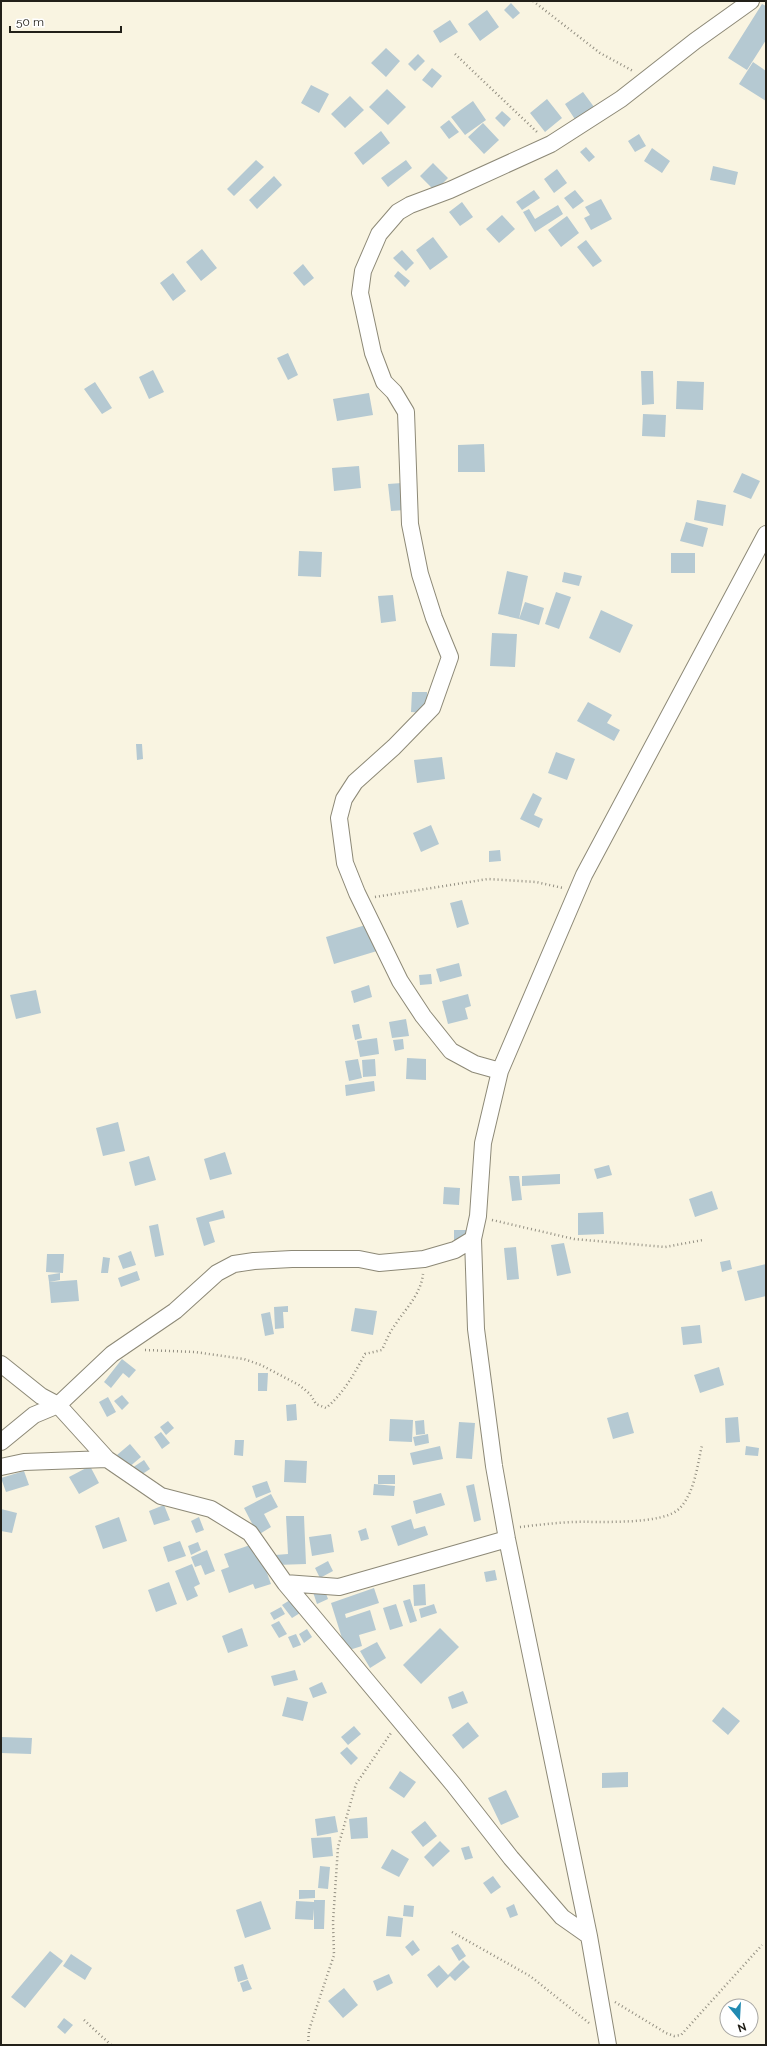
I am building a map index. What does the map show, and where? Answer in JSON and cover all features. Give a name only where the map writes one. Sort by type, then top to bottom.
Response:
[{"type":"street","points":[[500,1071],[476,1064],[451,1051],[428,1022],[400,980],[360,900],[345,863],[339,818],[344,799],[355,782],[432,708],[450,657],[434,618],[425,588],[410,524],[406,412],[394,392],[384,382],[373,353],[360,293],[363,271],[379,234],[398,212],[410,205],[450,190],[551,144],[621,99],[695,41],[751,1]]},
{"type":"street","points":[[607,2041],[589,1936],[506,1534],[494,1466],[476,1329],[474,1239],[478,1216],[483,1143],[500,1071],[578,891],[766,534]]},
{"type":"street","points":[[1,1442],[34,1415],[58,1405],[112,1354],[175,1311],[217,1274],[234,1264],[254,1261],[292,1259],[359,1259],[379,1263],[424,1259],[455,1250],[474,1239]]},
{"type":"street","points":[[1,1364],[41,1396],[58,1405],[107,1458],[161,1496],[211,1509],[250,1533],[285,1583],[400,1720],[511,1858],[562,1916],[589,1936]]},
{"type":"street","points":[[1,1467],[24,1462],[107,1458]]},
{"type":"street","points":[[285,1583],[339,1587],[506,1534]]},
{"type":"path","points":[[533,1],[600,53],[629,70],[649,78]]},
{"type":"path","points":[[455,54],[513,111],[551,144]]},
{"type":"path","points":[[360,900],[488,879],[536,882],[578,891]]},
{"type":"path","points":[[478,1216],[574,1239],[665,1247],[703,1240]]},
{"type":"path","points":[[126,1343],[151,1351],[161,1350],[195,1352],[244,1359],[261,1365],[299,1385],[310,1394],[316,1404],[326,1408],[336,1399],[352,1379],[365,1354],[382,1350],[390,1332],[405,1314],[422,1284],[424,1259]]},
{"type":"path","points":[[506,1534],[572,1522],[610,1522],[660,1518],[678,1510],[687,1498],[695,1480],[702,1445]]},
{"type":"path","points":[[308,2045],[309,2030],[334,1955],[333,1922],[338,1847],[356,1784],[400,1720]]},
{"type":"path","points":[[452,1932],[530,1976],[607,2041]]},
{"type":"path","points":[[599,1993],[666,2033],[674,2036],[681,2035],[762,1945]]},
{"type":"path","points":[[84,2020],[111,2045]]},
{"type":"building","points":[[511,3],[520,13],[513,19],[504,10]]},
{"type":"building","points":[[762,4],[766,6],[766,40],[747,70],[728,58]]},
{"type":"building","points":[[487,10],[499,27],[480,41],[468,24]]},
{"type":"building","points":[[450,20],[458,32],[440,43],[433,31]]},
{"type":"building","points":[[386,48],[400,61],[386,77],[371,63]]},
{"type":"building","points":[[418,54],[425,61],[415,71],[408,64]]},
{"type":"building","points":[[753,62],[766,71],[766,101],[739,84]]},
{"type":"building","points":[[432,68],[442,76],[432,88],[422,80]]},
{"type":"building","points":[[311,85],[329,94],[319,113],[301,103]]},
{"type":"building","points":[[387,89],[406,107],[388,125],[369,107]]},
{"type":"building","points":[[583,92],[597,111],[578,124],[565,104]]},
{"type":"building","points":[[350,96],[364,110],[345,128],[331,114]]},
{"type":"building","points":[[547,99],[562,118],[545,132],[530,113]]},
{"type":"building","points":[[473,101],[486,120],[465,135],[451,117]]},
{"type":"building","points":[[502,111],[511,119],[504,127],[495,118]]},
{"type":"building","points":[[449,120],[459,132],[449,139],[440,127]]},
{"type":"building","points":[[483,123],[499,140],[484,154],[468,137]]},
{"type":"building","points":[[381,131],[390,143],[363,165],[354,153]]},
{"type":"building","points":[[639,134],[646,146],[635,152],[628,141]]},
{"type":"building","points":[[586,147],[595,157],[589,162],[580,152]]},
{"type":"building","points":[[652,148],[670,161],[662,173],[644,161]]},
{"type":"building","points":[[256,160],[264,167],[234,196],[227,189]]},
{"type":"building","points":[[406,160],[412,168],[388,187],[381,178]]},
{"type":"building","points":[[433,163],[448,178],[435,191],[420,176]]},
{"type":"building","points":[[713,166],[738,172],[735,185],[710,180]]},
{"type":"building","points":[[557,169],[567,183],[554,193],[544,179]]},
{"type":"building","points":[[274,176],[282,185],[257,209],[249,200]]},
{"type":"building","points":[[534,190],[540,198],[522,210],[516,202]]},
{"type":"building","points":[[575,190],[584,201],[573,209],[564,198]]},
{"type":"building","points":[[601,199],[612,219],[591,230],[584,218],[590,215],[585,207]]},
{"type":"building","points":[[462,202],[473,217],[460,226],[449,212]]},
{"type":"building","points":[[558,205],[563,214],[535,232],[523,212],[529,209],[535,219]]},
{"type":"building","points":[[502,215],[515,229],[499,243],[486,229]]},
{"type":"building","points":[[567,216],[579,233],[561,247],[548,230]]},
{"type":"building","points":[[433,237],[448,257],[430,270],[416,250]]},
{"type":"building","points":[[586,240],[602,261],[593,267],[577,247]]},
{"type":"building","points":[[202,249],[217,268],[201,281],[186,262]]},
{"type":"building","points":[[402,250],[414,263],[406,271],[393,258]]},
{"type":"building","points":[[303,264],[314,278],[304,286],[293,273]]},
{"type":"building","points":[[398,271],[410,281],[405,287],[394,276]]},
{"type":"building","points":[[173,273],[186,291],[173,301],[160,283]]},
{"type":"building","points":[[288,353],[298,375],[288,380],[277,358]]},
{"type":"building","points":[[153,370],[164,392],[149,399],[139,377]]},
{"type":"building","points":[[641,371],[653,371],[654,404],[642,405]]},
{"type":"building","points":[[677,381],[704,382],[703,410],[676,409]]},
{"type":"building","points":[[95,382],[112,408],[102,414],[84,389]]},
{"type":"building","points":[[369,393],[373,415],[337,421],[333,399]]},
{"type":"building","points":[[643,414],[666,415],[665,437],[642,436]]},
{"type":"building","points":[[484,444],[485,472],[458,472],[458,445]]},
{"type":"building","points":[[359,466],[361,488],[334,491],[332,468]]},
{"type":"building","points":[[742,473],[760,481],[751,499],[733,492]]},
{"type":"building","points":[[402,483],[405,510],[391,511],[388,484]]},
{"type":"building","points":[[697,500],[726,505],[723,526],[694,520]]},
{"type":"building","points":[[686,522],[708,528],[703,547],[680,541]]},
{"type":"building","points":[[299,551],[322,552],[321,577],[298,576]]},
{"type":"building","points":[[671,553],[695,553],[695,573],[671,573]]},
{"type":"building","points":[[507,571],[528,576],[519,619],[498,614]]},
{"type":"building","points":[[564,572],[582,576],[579,586],[562,582]]},
{"type":"building","points":[[556,592],[571,597],[559,629],[545,624]]},
{"type":"building","points":[[393,595],[396,621],[381,623],[378,596]]},
{"type":"building","points":[[525,602],[544,608],[539,625],[519,619]]},
{"type":"building","points":[[601,610],[633,625],[620,653],[589,638]]},
{"type":"building","points":[[492,633],[517,634],[515,667],[490,666]]},
{"type":"building","points":[[412,692],[427,692],[427,713],[411,712]]},
{"type":"building","points":[[588,702],[612,715],[607,723],[620,730],[614,741],[577,721]]},
{"type":"building","points":[[136,744],[142,744],[143,759],[137,760]]},
{"type":"building","points":[[556,752],[575,759],[567,780],[548,773]]},
{"type":"building","points":[[442,757],[445,779],[417,783],[414,760]]},
{"type":"building","points":[[533,793],[542,798],[534,815],[543,819],[539,828],[520,819]]},
{"type":"building","points":[[431,825],[439,844],[421,852],[413,833]]},
{"type":"building","points":[[500,850],[501,861],[489,862],[489,851]]},
{"type":"building","points":[[462,900],[469,924],[457,928],[450,903]]},
{"type":"building","points":[[369,924],[377,951],[334,964],[326,937]]},
{"type":"building","points":[[459,963],[462,976],[440,982],[436,969]]},
{"type":"building","points":[[431,974],[432,984],[420,985],[419,975]]},
{"type":"building","points":[[369,985],[372,997],[354,1003],[351,991]]},
{"type":"building","points":[[36,990],[41,1013],[16,1019],[10,995]]},
{"type":"building","points":[[468,994],[471,1006],[465,1008],[468,1019],[448,1024],[442,1001]]},
{"type":"building","points":[[406,1019],[409,1036],[392,1038],[389,1022]]},
{"type":"building","points":[[359,1024],[362,1038],[355,1040],[352,1025]]},
{"type":"building","points":[[377,1038],[379,1054],[360,1057],[357,1041]]},
{"type":"building","points":[[403,1039],[404,1049],[395,1051],[393,1040]]},
{"type":"building","points":[[407,1058],[426,1059],[426,1080],[406,1079]]},
{"type":"building","points":[[358,1059],[362,1078],[349,1081],[345,1061]]},
{"type":"building","points":[[375,1059],[376,1076],[363,1077],[362,1060]]},
{"type":"building","points":[[374,1081],[375,1091],[346,1096],[345,1085]]},
{"type":"building","points":[[118,1122],[125,1151],[103,1156],[96,1128]]},
{"type":"building","points":[[225,1152],[232,1174],[210,1180],[204,1159]]},
{"type":"building","points":[[149,1156],[156,1180],[135,1186],[129,1162]]},
{"type":"building","points":[[609,1165],[612,1175],[597,1179],[594,1169]]},
{"type":"building","points":[[560,1174],[560,1184],[522,1186],[522,1176]]},
{"type":"building","points":[[509,1176],[519,1176],[522,1200],[512,1201]]},
{"type":"building","points":[[444,1187],[460,1188],[459,1205],[443,1204]]},
{"type":"building","points":[[712,1191],[718,1209],[695,1217],[689,1199]]},
{"type":"building","points":[[223,1210],[225,1218],[209,1222],[215,1242],[204,1246],[196,1218]]},
{"type":"building","points":[[603,1212],[604,1234],[578,1235],[578,1213]]},
{"type":"building","points":[[158,1224],[164,1255],[155,1257],[149,1226]]},
{"type":"building","points":[[454,1230],[466,1230],[466,1243],[454,1243]]},
{"type":"building","points":[[564,1243],[571,1273],[557,1276],[551,1245]]},
{"type":"building","points":[[516,1247],[519,1279],[507,1280],[504,1248]]},
{"type":"building","points":[[131,1251],[136,1265],[123,1269],[118,1256]]},
{"type":"building","points":[[47,1254],[64,1254],[63,1273],[46,1272]]},
{"type":"building","points":[[103,1257],[110,1258],[108,1273],[101,1273]]},
{"type":"building","points":[[730,1260],[732,1269],[722,1272],[720,1262]]},
{"type":"building","points":[[766,1264],[766,1296],[745,1301],[737,1271]]},
{"type":"building","points":[[137,1271],[140,1280],[121,1287],[118,1278]]},
{"type":"building","points":[[60,1273],[60,1280],[49,1282],[48,1275]]},
{"type":"building","points":[[77,1280],[79,1301],[51,1303],[49,1282]]},
{"type":"building","points":[[288,1306],[288,1312],[283,1312],[284,1328],[275,1329],[274,1307]]},
{"type":"building","points":[[355,1308],[377,1311],[373,1335],[351,1331]]},
{"type":"building","points":[[270,1312],[274,1334],[265,1336],[261,1314]]},
{"type":"building","points":[[700,1325],[702,1343],[683,1345],[681,1327]]},
{"type":"building","points":[[122,1359],[136,1370],[129,1378],[123,1373],[111,1388],[104,1382]]},
{"type":"building","points":[[719,1367],[724,1385],[700,1393],[694,1375]]},
{"type":"building","points":[[258,1373],[268,1373],[267,1391],[258,1391]]},
{"type":"building","points":[[122,1395],[129,1403],[122,1410],[114,1401]]},
{"type":"building","points":[[108,1397],[116,1412],[107,1417],[99,1402]]},
{"type":"building","points":[[296,1404],[297,1420],[287,1421],[286,1405]]},
{"type":"building","points":[[628,1412],[634,1433],[613,1439],[607,1418]]},
{"type":"building","points":[[738,1417],[740,1442],[726,1443],[725,1418]]},
{"type":"building","points":[[390,1419],[413,1420],[412,1442],[389,1441]]},
{"type":"building","points":[[424,1420],[425,1434],[416,1435],[415,1421]]},
{"type":"building","points":[[168,1421],[174,1428],[166,1435],[160,1427]]},
{"type":"building","points":[[459,1422],[475,1423],[472,1459],[456,1458]]},
{"type":"building","points":[[161,1432],[170,1443],[162,1449],[154,1437]]},
{"type":"building","points":[[428,1434],[429,1443],[415,1446],[413,1437]]},
{"type":"building","points":[[235,1440],[244,1440],[243,1456],[234,1455]]},
{"type":"building","points":[[130,1444],[141,1457],[128,1468],[117,1455]]},
{"type":"building","points":[[440,1446],[443,1459],[413,1465],[410,1453]]},
{"type":"building","points":[[746,1446],[759,1448],[758,1456],[745,1455]]},
{"type":"building","points":[[144,1460],[150,1469],[138,1477],[132,1468]]},
{"type":"building","points":[[285,1460],[307,1461],[306,1483],[284,1482]]},
{"type":"building","points":[[90,1466],[99,1483],[79,1494],[69,1477]]},
{"type":"building","points":[[24,1471],[29,1485],[6,1492],[1,1478]]},
{"type":"building","points":[[378,1475],[395,1475],[395,1484],[378,1484]]},
{"type":"building","points":[[267,1481],[271,1492],[256,1498],[252,1486]]},
{"type":"building","points":[[374,1484],[395,1486],[394,1496],[373,1495]]},
{"type":"building","points":[[474,1484],[481,1520],[474,1522],[466,1486]]},
{"type":"building","points":[[441,1493],[445,1505],[416,1514],[413,1501]]},
{"type":"building","points":[[271,1494],[278,1507],[264,1514],[271,1527],[258,1535],[244,1508]]},
{"type":"building","points":[[164,1505],[170,1520],[154,1525],[149,1511]]},
{"type":"building","points":[[1,1509],[17,1513],[12,1533],[1,1531]]},
{"type":"building","points":[[286,1516],[304,1516],[306,1564],[276,1565],[275,1555],[288,1554]]},
{"type":"building","points":[[119,1517],[127,1541],[103,1549],[95,1526]]},
{"type":"building","points":[[199,1517],[204,1530],[196,1533],[191,1521]]},
{"type":"building","points":[[411,1519],[414,1529],[425,1526],[428,1535],[398,1546],[391,1526]]},
{"type":"building","points":[[366,1528],[369,1539],[361,1541],[358,1531]]},
{"type":"building","points":[[331,1534],[334,1552],[312,1556],[309,1537]]},
{"type":"building","points":[[180,1541],[186,1556],[168,1562],[163,1547]]},
{"type":"building","points":[[198,1542],[201,1550],[191,1555],[188,1546]]},
{"type":"building","points":[[256,1543],[271,1584],[255,1589],[253,1584],[229,1593],[221,1570],[229,1567],[224,1554]]},
{"type":"building","points":[[207,1550],[215,1571],[205,1575],[201,1565],[195,1567],[191,1557]]},
{"type":"building","points":[[328,1561],[333,1571],[320,1578],[315,1568]]},
{"type":"building","points":[[192,1564],[200,1584],[194,1587],[198,1596],[187,1601],[175,1571]]},
{"type":"building","points":[[495,1570],[497,1580],[486,1582],[484,1572]]},
{"type":"building","points":[[169,1582],[177,1604],[156,1612],[148,1590]]},
{"type":"building","points":[[425,1584],[426,1605],[414,1606],[413,1585]]},
{"type":"building","points":[[324,1588],[328,1599],[317,1604],[313,1592]]},
{"type":"building","points":[[374,1588],[379,1603],[345,1614],[346,1618],[370,1610],[376,1630],[359,1635],[362,1646],[346,1651],[331,1603]]},
{"type":"building","points":[[410,1599],[417,1621],[410,1623],[403,1601]]},
{"type":"building","points":[[290,1600],[300,1613],[292,1618],[282,1605]]},
{"type":"building","points":[[396,1604],[403,1626],[390,1630],[383,1608]]},
{"type":"building","points":[[434,1604],[437,1613],[421,1618],[419,1609]]},
{"type":"building","points":[[281,1607],[285,1614],[274,1620],[270,1613]]},
{"type":"building","points":[[279,1621],[287,1634],[279,1638],[271,1625]]},
{"type":"building","points":[[242,1628],[248,1646],[228,1653],[222,1636]]},
{"type":"building","points":[[440,1628],[459,1647],[421,1684],[403,1665]]},
{"type":"building","points":[[307,1629],[312,1637],[304,1643],[299,1634]]},
{"type":"building","points":[[296,1634],[301,1645],[293,1648],[288,1637]]},
{"type":"building","points":[[377,1642],[386,1658],[370,1668],[360,1651]]},
{"type":"building","points":[[295,1670],[298,1680],[274,1686],[271,1676]]},
{"type":"building","points":[[322,1682],[327,1693],[313,1698],[309,1688]]},
{"type":"building","points":[[463,1691],[468,1703],[452,1709],[448,1697]]},
{"type":"building","points":[[287,1697],[308,1702],[303,1721],[282,1716]]},
{"type":"building","points":[[723,1707],[740,1721],[728,1735],[712,1721]]},
{"type":"building","points":[[468,1722],[479,1736],[463,1749],[452,1735]]},
{"type":"building","points":[[354,1726],[361,1734],[348,1745],[341,1737]]},
{"type":"building","points":[[1,1737],[32,1738],[31,1754],[1,1753]]},
{"type":"building","points":[[347,1747],[358,1758],[351,1765],[340,1753]]},
{"type":"building","points":[[400,1771],[416,1782],[404,1798],[389,1788]]},
{"type":"building","points":[[628,1772],[628,1787],[602,1788],[602,1773]]},
{"type":"building","points":[[506,1790],[519,1817],[501,1825],[488,1798]]},
{"type":"building","points":[[335,1816],[338,1832],[317,1836],[315,1819]]},
{"type":"building","points":[[367,1817],[368,1838],[351,1839],[349,1819]]},
{"type":"building","points":[[425,1821],[437,1836],[423,1847],[411,1832]]},
{"type":"building","points":[[331,1837],[333,1856],[313,1858],[311,1838]]},
{"type":"building","points":[[440,1841],[450,1851],[433,1867],[424,1857]]},
{"type":"building","points":[[469,1846],[473,1858],[465,1860],[461,1848]]},
{"type":"building","points":[[392,1849],[409,1859],[399,1877],[381,1868]]},
{"type":"building","points":[[320,1866],[330,1867],[328,1889],[318,1888]]},
{"type":"building","points":[[493,1876],[501,1887],[491,1894],[483,1883]]},
{"type":"building","points":[[299,1890],[315,1890],[315,1898],[299,1899]]},
{"type":"building","points":[[314,1900],[325,1900],[324,1929],[314,1929],[314,1909],[313,1920],[295,1919],[296,1901],[314,1902]]},
{"type":"building","points":[[261,1901],[271,1929],[245,1938],[236,1910]]},
{"type":"building","points":[[514,1904],[518,1915],[510,1918],[506,1908]]},
{"type":"building","points":[[404,1905],[414,1906],[413,1917],[403,1916]]},
{"type":"building","points":[[388,1916],[403,1918],[401,1937],[386,1936]]},
{"type":"building","points":[[413,1940],[420,1950],[412,1956],[405,1947]]},
{"type":"building","points":[[458,1944],[466,1956],[459,1961],[451,1948]]},
{"type":"building","points":[[50,1951],[63,1961],[25,2008],[11,1997]]},
{"type":"building","points":[[71,1954],[92,1968],[85,1980],[63,1966]]},
{"type":"building","points":[[463,1960],[470,1967],[455,1981],[450,1976],[437,1988],[427,1975],[439,1965],[448,1975]]},
{"type":"building","points":[[243,1964],[248,1979],[238,1982],[234,1967]]},
{"type":"building","points":[[389,1974],[393,1983],[377,1991],[373,1981]]},
{"type":"building","points":[[248,1980],[252,1989],[243,1992],[240,1983]]},
{"type":"building","points":[[344,1988],[358,2005],[343,2018],[328,2001]]},
{"type":"building","points":[[64,2018],[73,2025],[65,2034],[57,2027]]}]
